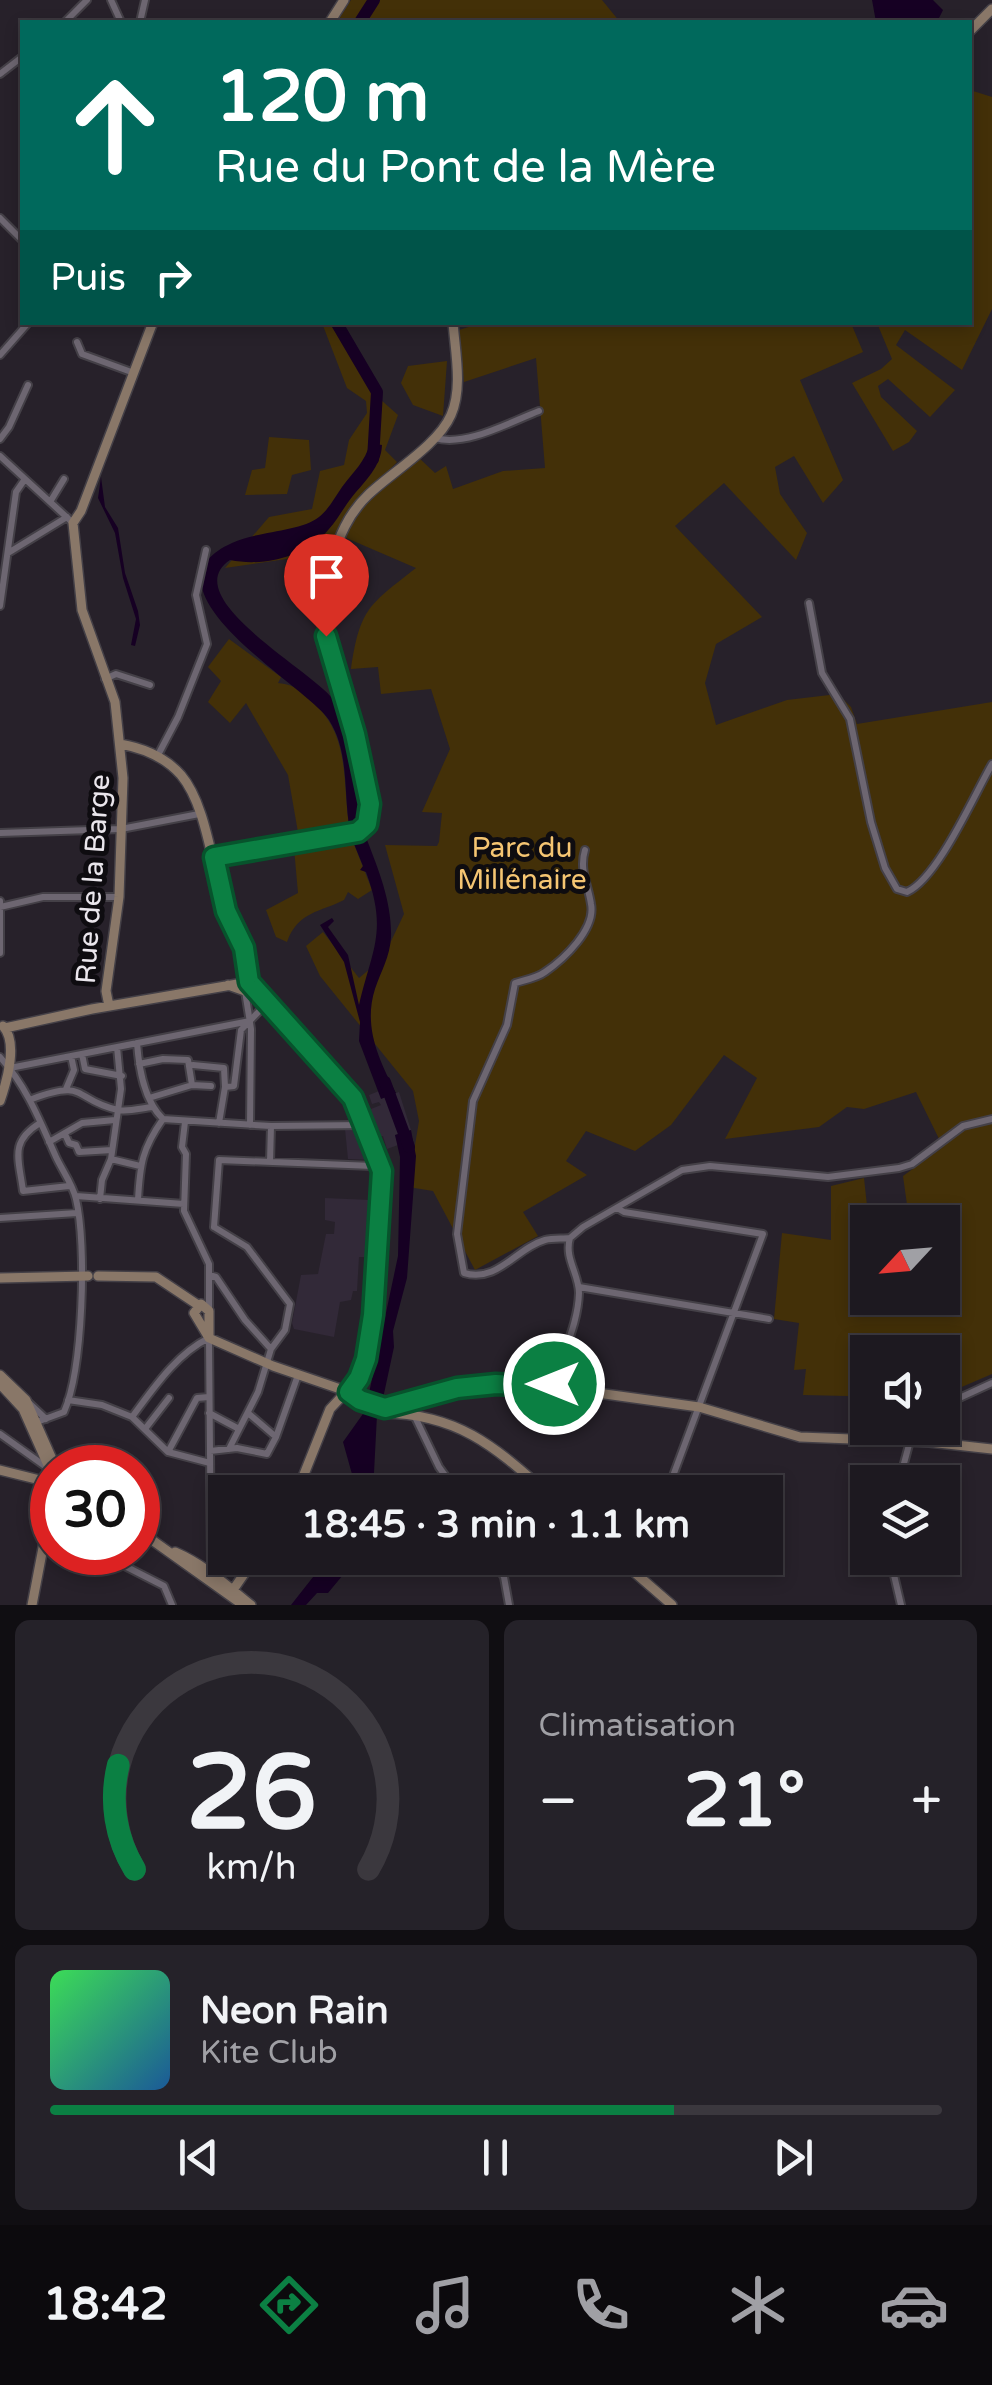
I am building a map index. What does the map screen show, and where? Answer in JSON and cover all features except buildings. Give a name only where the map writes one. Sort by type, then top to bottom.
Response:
[{"type":"main road","points":[[972,29],[992,9]]},
{"type":"main road","points":[[70,520],[81,511],[152,325]]},
{"type":"main road","points":[[214,857],[358,832],[367,824],[370,804],[355,734],[319,614],[320,598],[339,537],[353,512],[450,418],[456,393],[453,325]]},
{"type":"main road","name":"Rue de la Barge","points":[[70,520],[82,610],[115,702],[120,744],[119,896],[106,991],[108,1006]]},
{"type":"main road","points":[[120,744],[158,755],[190,787],[214,857],[226,911],[244,948],[246,990]]},
{"type":"main road","points":[[0,1101],[10,1068],[4,1041],[25,1022],[228,985],[269,1003],[353,1098],[382,1171],[373,1315],[359,1378],[330,1408],[304,1475]]},
{"type":"main road","points":[[0,1278],[149,1276],[201,1310],[209,1338],[335,1388],[359,1402],[454,1425],[506,1456],[527,1475]]},
{"type":"main road","points":[[0,1375],[26,1400],[44,1445]]},
{"type":"main road","points":[[0,1384],[38,1422]]},
{"type":"main road","points":[[384,1410],[425,1396],[496,1384],[554,1387],[699,1406],[800,1437],[850,1439]]},
{"type":"main road","points":[[414,1414],[425,1396]]},
{"type":"main road","points":[[945,1445],[992,1449]]},
{"type":"main road","points":[[0,1470],[30,1476]]},
{"type":"main road","points":[[160,1545],[204,1572],[238,1601],[248,1575]]},
{"type":"main road","points":[[32,1605],[38,1575]]},
{"type":"main road","points":[[637,1575],[672,1605]]},
{"type":"street","points":[[67,20],[86,0]]},
{"type":"street","points":[[0,74],[20,59]]},
{"type":"street","points":[[0,218],[20,238]]},
{"type":"street","points":[[0,355],[26,325]]},
{"type":"street","points":[[77,342],[82,354],[134,373]]},
{"type":"street","points":[[0,439],[10,427],[28,386]]},
{"type":"street","points":[[434,437],[448,442],[465,438],[539,410]]},
{"type":"street","points":[[0,456],[70,520],[8,553]]},
{"type":"street","points":[[50,502],[64,479]]},
{"type":"street","points":[[0,606],[16,492],[25,480]]},
{"type":"street","points":[[158,755],[178,717],[206,644],[196,594],[206,550]]},
{"type":"street","points":[[809,603],[822,673],[850,718],[871,822],[885,868],[897,889],[907,892],[916,888],[940,856],[992,764]]},
{"type":"street","points":[[105,678],[116,674],[150,685]]},
{"type":"street","points":[[0,832],[121,829],[199,814]]},
{"type":"street","points":[[585,850],[584,880],[592,907],[589,924],[572,948],[543,974],[516,983],[506,1025],[474,1101],[457,1234],[464,1274],[474,1276],[498,1270],[544,1240],[570,1238],[583,1226],[682,1170],[698,1166],[828,1177],[860,1174],[912,1164],[963,1126],[992,1119]]},
{"type":"street","points":[[0,953],[0,905],[43,898],[119,896]]},
{"type":"street","points":[[246,990],[250,1021],[250,1125]]},
{"type":"street","points":[[224,1087],[234,1086],[242,1030],[269,1003]]},
{"type":"street","points":[[38,1422],[64,1412],[89,1276],[76,1196],[32,1099],[10,1068],[250,1021]]},
{"type":"street","points":[[137,1043],[151,1102],[163,1119],[270,1126],[364,1125]]},
{"type":"street","points":[[100,1199],[122,1076],[117,1047]]},
{"type":"street","points":[[82,1054],[85,1069],[122,1076]]},
{"type":"street","points":[[66,1089],[74,1070],[71,1056]]},
{"type":"street","points":[[139,1064],[163,1059],[188,1060],[192,1086]]},
{"type":"street","points":[[193,1066],[224,1068],[218,1123]]},
{"type":"street","points":[[32,1099],[76,1090],[117,1110],[192,1086],[211,1086]]},
{"type":"street","points":[[138,1200],[146,1144],[163,1119]]},
{"type":"street","points":[[49,1142],[82,1122],[115,1120]]},
{"type":"street","points":[[186,1122],[182,1147],[186,1154],[184,1204],[206,1252],[210,1275],[201,1310]]},
{"type":"street","points":[[40,1123],[24,1132],[18,1148],[23,1190],[70,1186]]},
{"type":"street","points":[[270,1126],[270,1162]]},
{"type":"street","points":[[66,1134],[79,1152],[111,1154],[140,1166]]},
{"type":"street","points":[[214,1227],[219,1160],[373,1166],[379,1163]]},
{"type":"street","points":[[76,1196],[184,1204]]},
{"type":"street","points":[[616,1207],[624,1212],[763,1234],[673,1475]]},
{"type":"street","points":[[0,1218],[77,1213]]},
{"type":"street","points":[[197,1236],[214,1227]]},
{"type":"street","points":[[214,1227],[246,1248],[290,1304],[285,1330],[271,1349],[248,1412],[229,1449]]},
{"type":"street","points":[[554,1387],[574,1326],[579,1287],[569,1255],[570,1238]]},
{"type":"street","points":[[210,1275],[216,1277],[245,1320],[271,1349]]},
{"type":"street","points":[[579,1287],[769,1319]]},
{"type":"street","points":[[132,1418],[168,1372],[209,1338],[211,1562],[204,1572]]},
{"type":"street","points":[[210,1451],[237,1448],[262,1455],[270,1452],[298,1375]]},
{"type":"street","points":[[960,1398],[992,1383]]},
{"type":"street","points":[[168,1452],[197,1398],[209,1396]]},
{"type":"street","points":[[145,1429],[169,1398]]},
{"type":"street","points":[[68,1400],[102,1405],[132,1418],[168,1452],[210,1463]]},
{"type":"street","points":[[248,1412],[276,1437]]},
{"type":"street","points":[[209,1413],[240,1430]]},
{"type":"street","points":[[414,1414],[444,1475]]},
{"type":"street","points":[[0,1434],[30,1457]]},
{"type":"street","points":[[145,1575],[164,1586],[172,1605]]},
{"type":"street","points":[[503,1575],[510,1605]]},
{"type":"street","points":[[894,1575],[901,1605]]},
{"type":"shaded area","points":[[872,0],[933,0],[943,10],[938,20],[876,20]]},
{"type":"shaded area","points":[[370,443],[382,445],[375,467],[320,539],[284,558],[230,560],[218,576],[221,594],[234,614],[335,702],[353,747],[359,780],[360,829],[350,831],[343,760],[329,720],[234,636],[213,610],[201,585],[206,562],[232,543],[301,526],[319,517],[359,466]]},
{"type":"shaded area","points":[[101,477],[105,507],[118,528],[125,573],[138,611],[140,625],[135,646],[131,645],[136,619],[115,533],[98,498]]},
{"type":"shaded area","points":[[352,839],[367,840],[380,875],[391,924],[389,951],[375,989],[371,1017],[379,1056],[396,1093],[381,1099],[359,1041],[360,1022],[344,962],[320,925],[332,918],[334,921],[328,927],[348,955],[359,1005],[377,926],[373,893],[366,872],[360,870],[363,866]]},
{"type":"shaded area","points":[[379,1091],[382,1098],[399,1092],[411,1130],[395,1135],[398,1145],[387,1149],[380,1136],[385,1152],[378,1152],[370,1160],[348,1159],[345,1129],[351,1129],[364,1114],[358,1096],[364,1094],[371,1109],[381,1105],[372,1104],[369,1095]]},
{"type":"shaded area","points":[[411,1130],[416,1156],[407,1278],[393,1331],[394,1347],[382,1403],[368,1398],[398,1256],[400,1157],[395,1135]]},
{"type":"shaded area","points":[[325,1198],[370,1200],[374,1208],[371,1257],[359,1257],[357,1291],[353,1291],[351,1300],[340,1302],[334,1337],[294,1329],[292,1323],[301,1275],[318,1274],[326,1234],[334,1234],[335,1222],[325,1220]]},
{"type":"shaded area","points":[[365,1411],[377,1415],[374,1475],[352,1475],[343,1442]]},
{"type":"shaded area","points":[[315,1575],[343,1575],[328,1593],[317,1593],[306,1605],[291,1605]]},
{"type":"green space","points":[[351,0],[602,0],[618,20],[338,20]]},
{"type":"green space","points":[[972,91],[992,97],[992,309],[962,370],[905,330],[896,345],[955,390],[930,417],[888,379],[878,386],[881,397],[917,431],[909,442],[893,451],[852,383],[892,359],[878,325],[972,325]]},
{"type":"green space","points":[[323,325],[344,325],[381,400],[398,415],[385,450],[397,462],[351,509],[334,541],[314,555],[225,568],[269,517],[312,509],[320,471],[344,465],[349,440],[367,413],[366,401],[347,388]]},
{"type":"green space","name":"Parc du Millénaire","points":[[475,325],[852,325],[863,352],[800,380],[843,480],[823,503],[794,456],[775,467],[780,494],[807,533],[796,560],[724,483],[675,526],[762,617],[716,644],[705,683],[716,725],[787,700],[838,694],[851,707],[857,724],[992,702],[992,1374],[960,1388],[960,1335],[850,1335],[850,1429],[848,1396],[803,1395],[806,1369],[794,1370],[799,1323],[774,1319],[782,1233],[831,1240],[831,1186],[864,1178],[867,1205],[850,1205],[850,1315],[960,1315],[960,1205],[907,1205],[903,1176],[943,1147],[916,1092],[864,1109],[847,1107],[819,1127],[725,1139],[757,1078],[724,1055],[671,1125],[635,1151],[586,1131],[566,1161],[587,1175],[523,1212],[538,1236],[475,1270],[433,1191],[408,1187],[419,1121],[413,1091],[320,976],[306,946],[323,932],[359,978],[383,958],[404,914],[385,845],[437,846],[442,813],[422,812],[450,749],[431,689],[381,694],[378,667],[351,669],[358,633],[369,610],[416,568],[344,537],[362,508],[418,457],[435,473],[446,466],[453,489],[503,471],[545,468],[536,358],[464,382],[459,330]]},
{"type":"green space","points":[[447,361],[443,416],[413,405],[401,383],[408,366]]},
{"type":"green space","points":[[269,437],[309,440],[311,470],[292,475],[287,494],[245,495],[252,470],[265,468]]},
{"type":"green space","points":[[229,639],[281,677],[278,683],[304,693],[328,719],[340,749],[350,831],[299,838],[288,775],[246,703],[230,723],[208,702],[221,681],[208,667]]},
{"type":"green space","points":[[352,839],[372,890],[358,899],[348,892],[344,900],[304,918],[287,942],[276,937],[266,910],[298,893],[294,848]]},
{"type":"waterway","points":[[361,20],[374,0]]},
{"type":"waterway","points":[[338,325],[377,392],[373,459]]},
{"type":"waterway","points":[[385,1082],[409,1147]]},
{"type":"route","points":[[326,636],[355,734],[370,804],[367,824],[358,832],[214,857],[226,911],[244,948],[249,982],[353,1098],[382,1171],[373,1315],[366,1359],[349,1392],[360,1400],[392,1408],[457,1388],[554,1384]]}]
